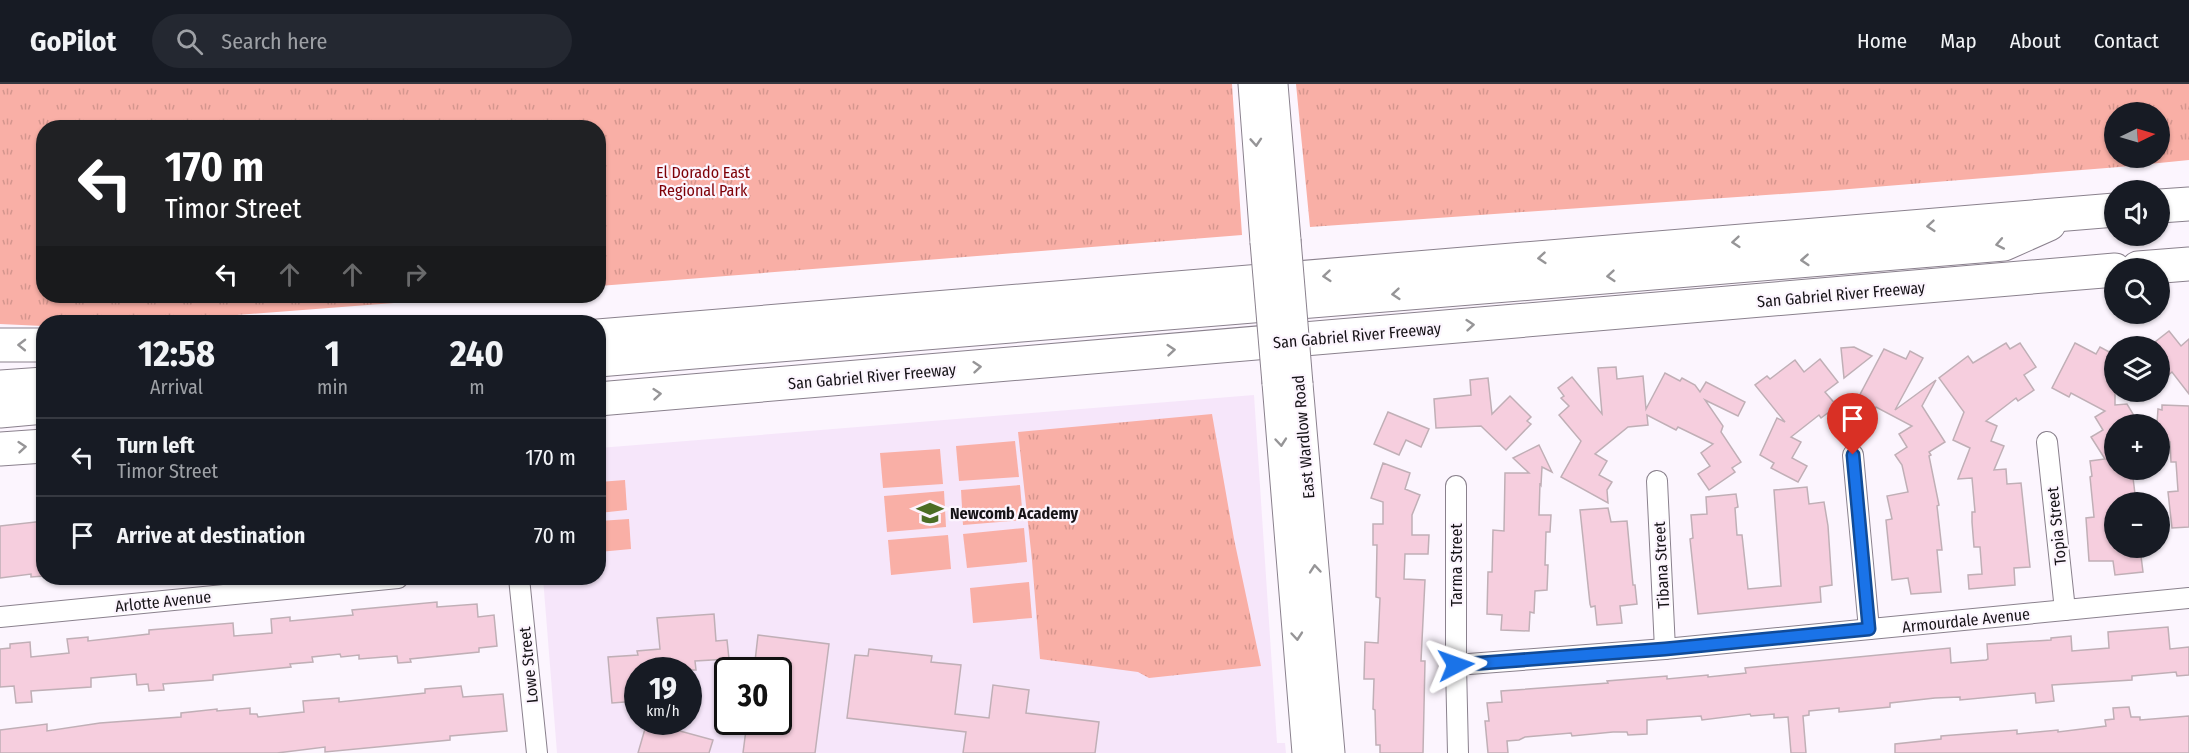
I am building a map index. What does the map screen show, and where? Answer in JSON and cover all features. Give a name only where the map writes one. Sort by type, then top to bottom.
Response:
[{"type":"highway","points":[[2170,205],[2189,204]]},
{"type":"highway","points":[[606,335],[2104,211]]},
{"type":"highway","points":[[606,359],[2004,244],[2073,213]]},
{"type":"highway","points":[[2170,265],[2189,264]]},
{"type":"highway","name":"San Gabriel River Freeway","points":[[606,398],[2104,271]]},
{"type":"highway","points":[[0,345],[36,345]]},
{"type":"highway","points":[[0,387],[36,385]]},
{"type":"highway","points":[[0,411],[36,408]]},
{"type":"highway","points":[[0,424],[36,421]]},
{"type":"highway","points":[[0,449],[36,447]]},
{"type":"main road","name":"East Wardlow Road","points":[[1252,84],[1275,241],[1288,384],[1331,753]]},
{"type":"main road","name":"East Wardlow Road","points":[[1274,84],[1275,241]]},
{"type":"main road","name":"East Wardlow Road","points":[[1288,384],[1306,753]]},
{"type":"street","name":"Topia Street","points":[[2047,442],[2065,610]]},
{"type":"street","points":[[1853,455],[1869,629]]},
{"type":"street","name":"Tibana Street","points":[[1658,481],[1665,649]]},
{"type":"street","name":"Tarma Street","points":[[1456,486],[1458,753]]},
{"type":"street","name":"Arlotte Avenue","points":[[0,617],[327,585]]},
{"type":"street","name":"Lowe Street","points":[[520,585],[537,753]]},
{"type":"street","name":"Armourdale Avenue","points":[[1456,665],[1665,649],[2189,598]]},
{"type":"shaded area","name":"Newcomb Academy","points":[[1254,395],[1277,743],[1285,743],[1286,753],[557,753],[544,585],[606,585],[606,447]]},
{"type":"green space","name":"El Dorado East Regional Park","points":[[0,84],[1232,84],[1242,235],[606,285],[606,120],[36,120],[36,303],[394,303],[237,315],[36,315],[36,326],[0,324]]},
{"type":"green space","points":[[1296,84],[2189,84],[2189,160],[2170,162],[2170,102],[2104,102],[2104,168],[2107,168],[1837,190],[1310,227]]},
{"type":"green space","points":[[1212,414],[1234,539],[1261,666],[1149,678],[1138,672],[1040,659],[1018,432]]},
{"type":"green space","points":[[1015,441],[1019,477],[959,481],[956,446]]},
{"type":"green space","points":[[940,449],[943,484],[883,488],[880,453]]},
{"type":"green space","points":[[625,480],[627,510],[606,512],[606,481]]},
{"type":"green space","points":[[1020,485],[1023,520],[963,525],[961,490]]},
{"type":"green space","points":[[944,491],[946,527],[887,532],[884,496]]},
{"type":"green space","points":[[629,519],[631,549],[606,551],[606,521]]},
{"type":"green space","points":[[1024,528],[1027,562],[967,568],[963,534]]},
{"type":"green space","points":[[948,535],[951,569],[891,575],[888,540]]},
{"type":"green space","points":[[1029,582],[1032,618],[973,623],[970,588]]},
{"type":"building","points":[[2169,331],[2181,346],[2189,339],[2189,394],[2172,372],[2170,374],[2170,336],[2163,336]]},
{"type":"building","points":[[2006,343],[2010,349],[2020,343],[2036,367],[2024,375],[2034,390],[2018,401],[2016,398],[1986,421],[1997,426],[1991,441],[2004,446],[1994,470],[2006,469],[2007,484],[2021,483],[2030,567],[2014,568],[2015,585],[1969,589],[1968,575],[1982,574],[1980,547],[1974,547],[1972,512],[1975,512],[1972,478],[1958,479],[1970,448],[1953,440],[1964,412],[1939,378],[1968,356],[1973,363]]},
{"type":"building","points":[[2075,343],[2096,354],[2100,347],[2104,349],[2104,402],[2115,402],[2115,405],[2127,404],[2133,414],[2104,414],[2104,457],[2091,437],[2103,430],[2095,417],[2105,411],[2071,393],[2069,397],[2052,388]]},
{"type":"building","points":[[1854,347],[1872,356],[1844,378],[1841,348]]},
{"type":"building","points":[[1884,349],[1906,359],[1910,351],[1923,358],[1895,410],[1936,380],[1922,406],[1945,442],[1929,452],[1939,505],[1937,506],[1942,550],[1937,550],[1941,592],[1911,594],[1908,578],[1892,580],[1886,520],[1892,519],[1887,496],[1908,492],[1902,465],[1895,455],[1907,447],[1899,434],[1912,426],[1876,407],[1873,413],[1855,404]]},
{"type":"building","points":[[1820,359],[1838,382],[1825,392],[1837,406],[1821,418],[1819,415],[1791,437],[1801,442],[1792,458],[1807,466],[1798,482],[1771,468],[1774,463],[1760,455],[1777,418],[1785,422],[1755,385],[1767,376],[1770,379],[1795,360],[1804,372]]},
{"type":"building","points":[[1616,367],[1617,379],[1643,376],[1646,409],[1665,373],[1680,381],[1682,378],[1695,385],[1700,392],[1706,382],[1745,402],[1738,416],[1705,400],[1723,426],[1721,432],[1741,462],[1732,468],[1735,472],[1709,490],[1698,474],[1710,466],[1701,453],[1713,444],[1678,427],[1676,430],[1647,415],[1648,425],[1628,427],[1595,454],[1607,461],[1599,475],[1612,482],[1607,490],[1608,503],[1561,477],[1581,441],[1559,415],[1569,406],[1561,398],[1564,396],[1558,388],[1572,377],[1602,414],[1598,368]]},
{"type":"building","points":[[1488,378],[1492,414],[1510,396],[1531,417],[1527,421],[1531,424],[1506,450],[1481,426],[1436,428],[1434,399],[1471,395],[1470,380]]},
{"type":"building","points":[[2162,405],[2189,406],[2189,527],[2172,528],[2170,492],[2168,492],[2178,491],[2176,462],[2171,462],[2170,414],[2158,414],[2158,409],[2162,410]]},
{"type":"building","points":[[1388,412],[1429,429],[1421,447],[1406,440],[1399,455],[1374,444]]},
{"type":"building","points":[[1539,445],[1552,472],[1542,467],[1541,485],[1540,483],[1539,515],[1551,515],[1550,532],[1546,532],[1547,590],[1535,591],[1534,613],[1530,612],[1529,631],[1501,630],[1502,615],[1487,614],[1488,572],[1492,572],[1493,530],[1504,531],[1505,473],[1529,473],[1513,458]]},
{"type":"building","points":[[2104,459],[2104,480],[2133,480],[2135,492],[2104,492],[2104,558],[2141,558],[2143,572],[2115,575],[2113,561],[2089,561],[2086,518],[2094,517],[2090,461]]},
{"type":"building","points":[[1383,463],[1410,473],[1405,489],[1420,495],[1412,515],[1412,535],[1429,535],[1428,554],[1405,554],[1404,579],[1425,580],[1421,661],[1425,661],[1423,753],[1380,753],[1380,745],[1376,745],[1375,710],[1373,709],[1374,679],[1364,679],[1365,642],[1378,643],[1380,598],[1376,597],[1377,545],[1373,545],[1373,524],[1383,524],[1383,502],[1371,498]]},
{"type":"building","points":[[1807,487],[1809,504],[1824,502],[1828,526],[1832,585],[1820,587],[1821,602],[1698,614],[1690,539],[1693,538],[1691,515],[1707,514],[1706,497],[1736,494],[1737,535],[1742,535],[1748,589],[1781,586],[1774,490]]},
{"type":"building","points":[[1608,508],[1611,522],[1627,521],[1637,604],[1620,606],[1622,623],[1597,625],[1595,606],[1591,607],[1590,604],[1580,510]]},
{"type":"building","points":[[36,522],[36,577],[31,577],[31,574],[0,578],[0,526]]},
{"type":"building","points":[[437,602],[437,607],[477,604],[478,617],[494,615],[497,646],[479,648],[479,652],[410,659],[411,662],[398,663],[397,656],[359,659],[359,655],[341,657],[340,654],[312,657],[313,662],[290,664],[291,667],[213,675],[213,680],[163,684],[164,690],[149,691],[148,684],[137,685],[136,674],[91,678],[91,687],[31,691],[32,702],[16,703],[14,686],[0,687],[0,649],[10,648],[10,644],[30,642],[31,657],[69,653],[67,639],[88,637],[88,641],[149,634],[149,630],[233,623],[234,636],[272,633],[271,619],[290,617],[290,621],[353,615],[352,610]]},
{"type":"building","points":[[714,614],[716,641],[727,640],[729,657],[714,657],[714,660],[702,661],[702,657],[624,657],[624,702],[612,703],[608,657],[638,655],[637,651],[660,649],[657,618]]},
{"type":"building","points":[[2168,627],[2170,649],[2189,647],[2189,675],[2177,676],[2176,672],[2132,676],[2132,680],[2052,685],[2054,701],[2036,703],[2035,693],[1960,700],[1960,697],[1935,698],[1890,703],[1890,707],[1839,712],[1839,708],[1809,711],[1809,715],[1803,716],[1806,753],[1791,753],[1788,717],[1774,718],[1774,714],[1751,716],[1750,714],[1702,720],[1701,716],[1647,720],[1647,734],[1628,735],[1627,732],[1613,732],[1572,736],[1571,733],[1525,737],[1507,741],[1508,753],[1488,753],[1485,721],[1489,721],[1487,703],[1502,702],[1501,691],[1667,676],[1667,679],[1708,675],[1708,677],[1746,673],[1745,668],[1950,648],[1951,663],[1986,660],[1988,659],[1987,644],[2051,640],[2051,638],[2071,636],[2072,651],[2109,648],[2108,632]]},
{"type":"building","points":[[758,635],[829,644],[815,753],[743,753],[745,735],[792,735],[792,657],[755,657]]},
{"type":"building","points":[[869,649],[932,656],[931,662],[961,665],[955,714],[989,718],[993,685],[1029,690],[1026,713],[1099,722],[1095,753],[963,753],[966,732],[847,718],[855,655],[868,656]]},
{"type":"building","points":[[461,686],[463,697],[503,694],[507,731],[450,736],[450,740],[325,752],[325,747],[277,753],[0,753],[0,730],[47,724],[47,731],[100,723],[181,717],[181,713],[217,709],[217,711],[250,708],[250,714],[257,714],[258,717],[304,712],[303,701],[339,698],[339,702],[425,693],[425,689]]},
{"type":"building","points":[[2129,707],[2131,717],[2140,717],[2140,720],[2189,716],[2189,753],[1895,753],[1895,744],[1941,739],[1941,736],[2017,730],[2017,734],[2058,730],[2058,732],[2106,726],[2105,720],[2114,719],[2113,708]]},
{"type":"building","points":[[643,735],[695,735],[713,740],[709,753],[638,753]]},
{"type":"place","name":"Newcomb Academy","points":[[930,513]]},
{"type":"route","points":[[1456,665],[1665,649],[1869,629],[1853,455]]}]
